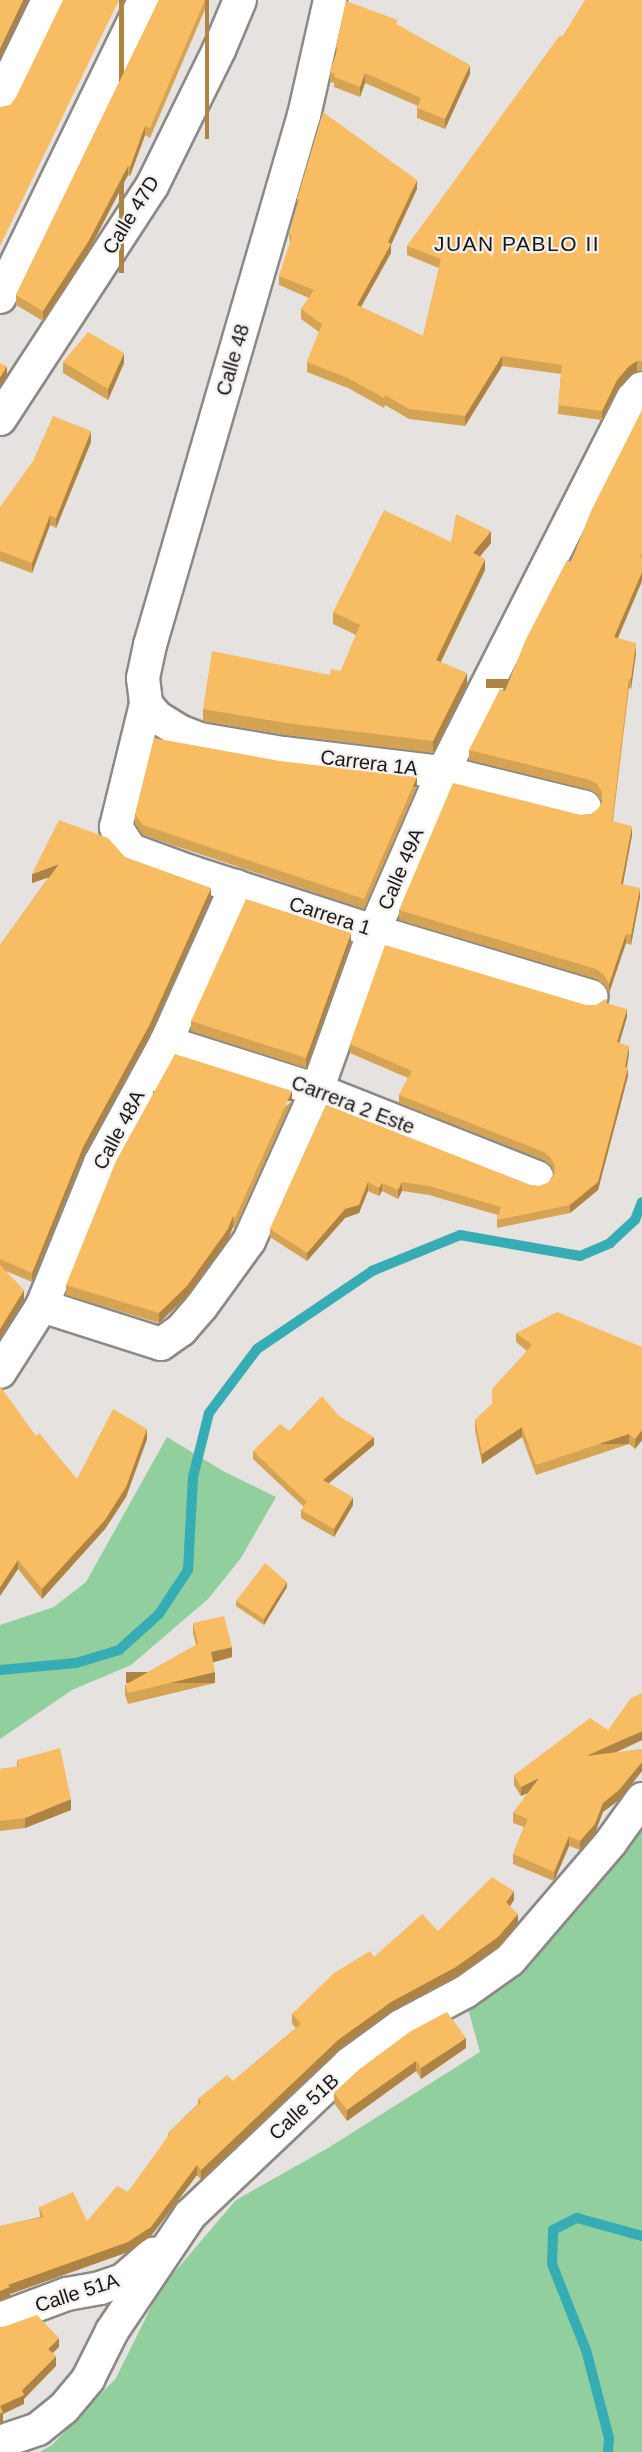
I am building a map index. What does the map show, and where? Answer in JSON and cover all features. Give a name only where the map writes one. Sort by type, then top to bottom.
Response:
[{"type":"street","points":[[0,99],[48,0]]},
{"type":"street","points":[[0,297],[144,0]]},
{"type":"street","name":"Calle 47D","points":[[0,419],[152,186],[219,50],[240,0]]},
{"type":"street","name":"Calle 48","points":[[116,827],[152,710],[143,678],[150,645],[303,115],[330,0]]},
{"type":"street","name":"Calle 49A","points":[[42,1306],[160,1344],[181,1330],[249,1241],[317,1090],[374,931],[443,772],[633,398],[642,388]]},
{"type":"street","name":"Carrera 1A","points":[[152,710],[200,740],[283,753],[443,772],[585,807]]},
{"type":"street","name":"Carrera 1","points":[[116,827],[131,850],[374,931],[591,996]]},
{"type":"street","name":"Calle 48A","points":[[0,1372],[42,1306],[100,1163],[166,1042],[236,886]]},
{"type":"street","name":"Carrera 2 Este","points":[[166,1042],[317,1090],[537,1177]]},
{"type":"street","name":"Calle 51B","points":[[0,2442],[38,2428],[64,2408],[88,2379],[112,2331],[190,2215],[350,2064],[401,2026],[465,1992],[510,1960],[611,1842],[642,1799]]},
{"type":"street","name":"Calle 51A","points":[[0,2319],[67,2294],[100,2288],[123,2280],[177,2234]]},
{"type":"green space","points":[[167,1437],[223,1471],[276,1497],[241,1558],[208,1599],[131,1665],[72,1690],[0,1739],[0,1625],[54,1607],[86,1582]]},
{"type":"green space","points":[[642,1822],[642,2452],[40,2452],[52,2445],[116,2378],[160,2289],[236,2200],[328,2148],[480,2052],[467,2005],[531,1961],[618,1856]]},
{"type":"building","points":[[0,0],[23,0],[0,48]]},
{"type":"building","points":[[63,0],[119,0],[0,246],[0,107],[10,105],[16,97]]},
{"type":"building","points":[[159,0],[205,0],[150,128],[145,126],[130,167],[128,166],[88,242],[43,311],[16,295]]},
{"type":"building","points":[[585,0],[642,0],[642,361],[629,366],[617,380],[602,411],[558,405],[562,365],[502,356],[465,416],[409,409],[385,395],[384,398],[348,378],[307,362],[322,324],[301,309],[314,290],[279,276],[292,236],[289,234],[299,200],[297,199],[323,112],[417,180],[388,242],[391,244],[357,305],[423,336],[441,259],[407,246],[560,35],[562,37]]},
{"type":"building","points":[[346,1],[398,20],[396,24],[470,65],[445,119],[417,108],[421,98],[365,73],[360,87],[334,77],[335,74],[330,72],[338,48],[336,47]]},
{"type":"building","points":[[88,332],[124,353],[108,389],[63,362]]},
{"type":"building","points":[[0,363],[7,366],[0,377]]},
{"type":"building","points":[[642,410],[642,553],[640,557],[642,572],[614,637],[636,643],[631,679],[629,679],[612,821],[632,826],[621,884],[640,888],[631,935],[626,934],[609,984],[604,975],[596,969],[399,910],[453,783],[581,815],[591,814],[602,802],[602,792],[597,784],[590,780],[469,750],[500,689],[505,691],[526,639],[567,560],[571,562],[591,511]]},
{"type":"building","points":[[53,416],[91,431],[56,518],[50,515],[32,563],[0,551],[0,507],[33,461]]},
{"type":"building","points":[[384,510],[451,542],[456,514],[491,531],[473,553],[485,559],[436,660],[467,673],[433,741],[286,723],[203,709],[212,651],[330,675],[331,669],[341,671],[360,625],[333,612]]},
{"type":"building","points":[[154,738],[280,761],[417,777],[364,899],[143,825],[135,814]]},
{"type":"building","points":[[59,820],[108,838],[125,857],[211,888],[150,1024],[83,1147],[32,1273],[0,1259],[0,945],[59,864],[32,874]]},
{"type":"building","points":[[246,899],[351,933],[306,1058],[191,1021]]},
{"type":"building","points":[[385,945],[586,1005],[596,1005],[605,999],[606,1003],[627,1009],[617,1042],[629,1046],[625,1067],[628,1068],[598,1182],[570,1205],[497,1220],[501,1207],[429,1186],[402,1182],[398,1190],[382,1183],[379,1188],[368,1182],[359,1205],[345,1209],[307,1253],[270,1229],[326,1105],[530,1185],[539,1186],[548,1183],[554,1175],[555,1167],[551,1158],[544,1152],[399,1095],[412,1071],[350,1044]]},
{"type":"building","points":[[175,1054],[292,1091],[235,1218],[233,1216],[228,1229],[187,1286],[159,1313],[66,1285],[116,1161]]},
{"type":"building","points":[[0,1265],[24,1290],[0,1329]]},
{"type":"building","points":[[557,1312],[642,1347],[642,1430],[635,1439],[629,1434],[536,1465],[522,1427],[482,1454],[475,1420],[492,1404],[492,1389],[532,1345],[516,1333]]},
{"type":"building","points":[[0,1386],[36,1436],[39,1433],[77,1479],[113,1409],[147,1429],[126,1487],[105,1520],[42,1589],[18,1560],[0,1587]]},
{"type":"building","points":[[322,1396],[339,1416],[374,1437],[323,1480],[353,1497],[334,1529],[301,1510],[307,1502],[253,1451],[280,1424],[289,1431]]},
{"type":"building","points":[[265,1563],[287,1582],[264,1619],[236,1601]]},
{"type":"building","points":[[224,1616],[232,1647],[211,1652],[215,1672],[128,1693],[125,1685],[198,1644],[193,1623]]},
{"type":"building","points":[[642,1693],[642,1731],[586,1756],[642,1749],[642,1762],[619,1790],[603,1803],[595,1824],[580,1841],[569,1836],[554,1872],[513,1854],[528,1819],[513,1813],[539,1778],[521,1787],[514,1775],[590,1718],[608,1730],[631,1698]]},
{"type":"building","points":[[60,1748],[71,1799],[25,1818],[0,1821],[0,1769],[19,1766],[17,1760]]},
{"type":"building","points":[[492,1877],[514,1891],[506,1902],[518,1914],[498,1937],[456,1967],[391,2002],[338,2040],[201,2170],[197,2165],[151,2227],[128,2242],[8,2285],[10,2287],[0,2291],[0,2226],[44,2217],[39,2207],[73,2192],[87,2221],[117,2186],[128,2192],[169,2135],[168,2133],[201,2102],[198,2099],[227,2075],[233,2081],[301,2024],[292,2014],[334,1973],[370,1951],[374,1957],[422,1914],[438,1931]]},
{"type":"building","points":[[447,2012],[466,2038],[421,2068],[416,2061],[347,2110],[334,2093],[361,2068],[411,2031]]},
{"type":"building","points":[[37,2315],[59,2338],[48,2349],[56,2356],[22,2390],[24,2395],[0,2406],[0,2327]]},
{"type":"waterway","points":[[0,1670],[76,1663],[119,1650],[159,1614],[188,1570],[193,1477],[209,1413],[257,1349],[372,1271],[460,1235],[580,1256],[610,1243],[635,1220],[642,1202]]},
{"type":"waterway","points":[[608,2452],[609,2438],[586,2350],[552,2264],[553,2230],[577,2218],[642,2236]]},
{"type":"district","name":"JUAN PABLO II","points":[[517,244]]}]
